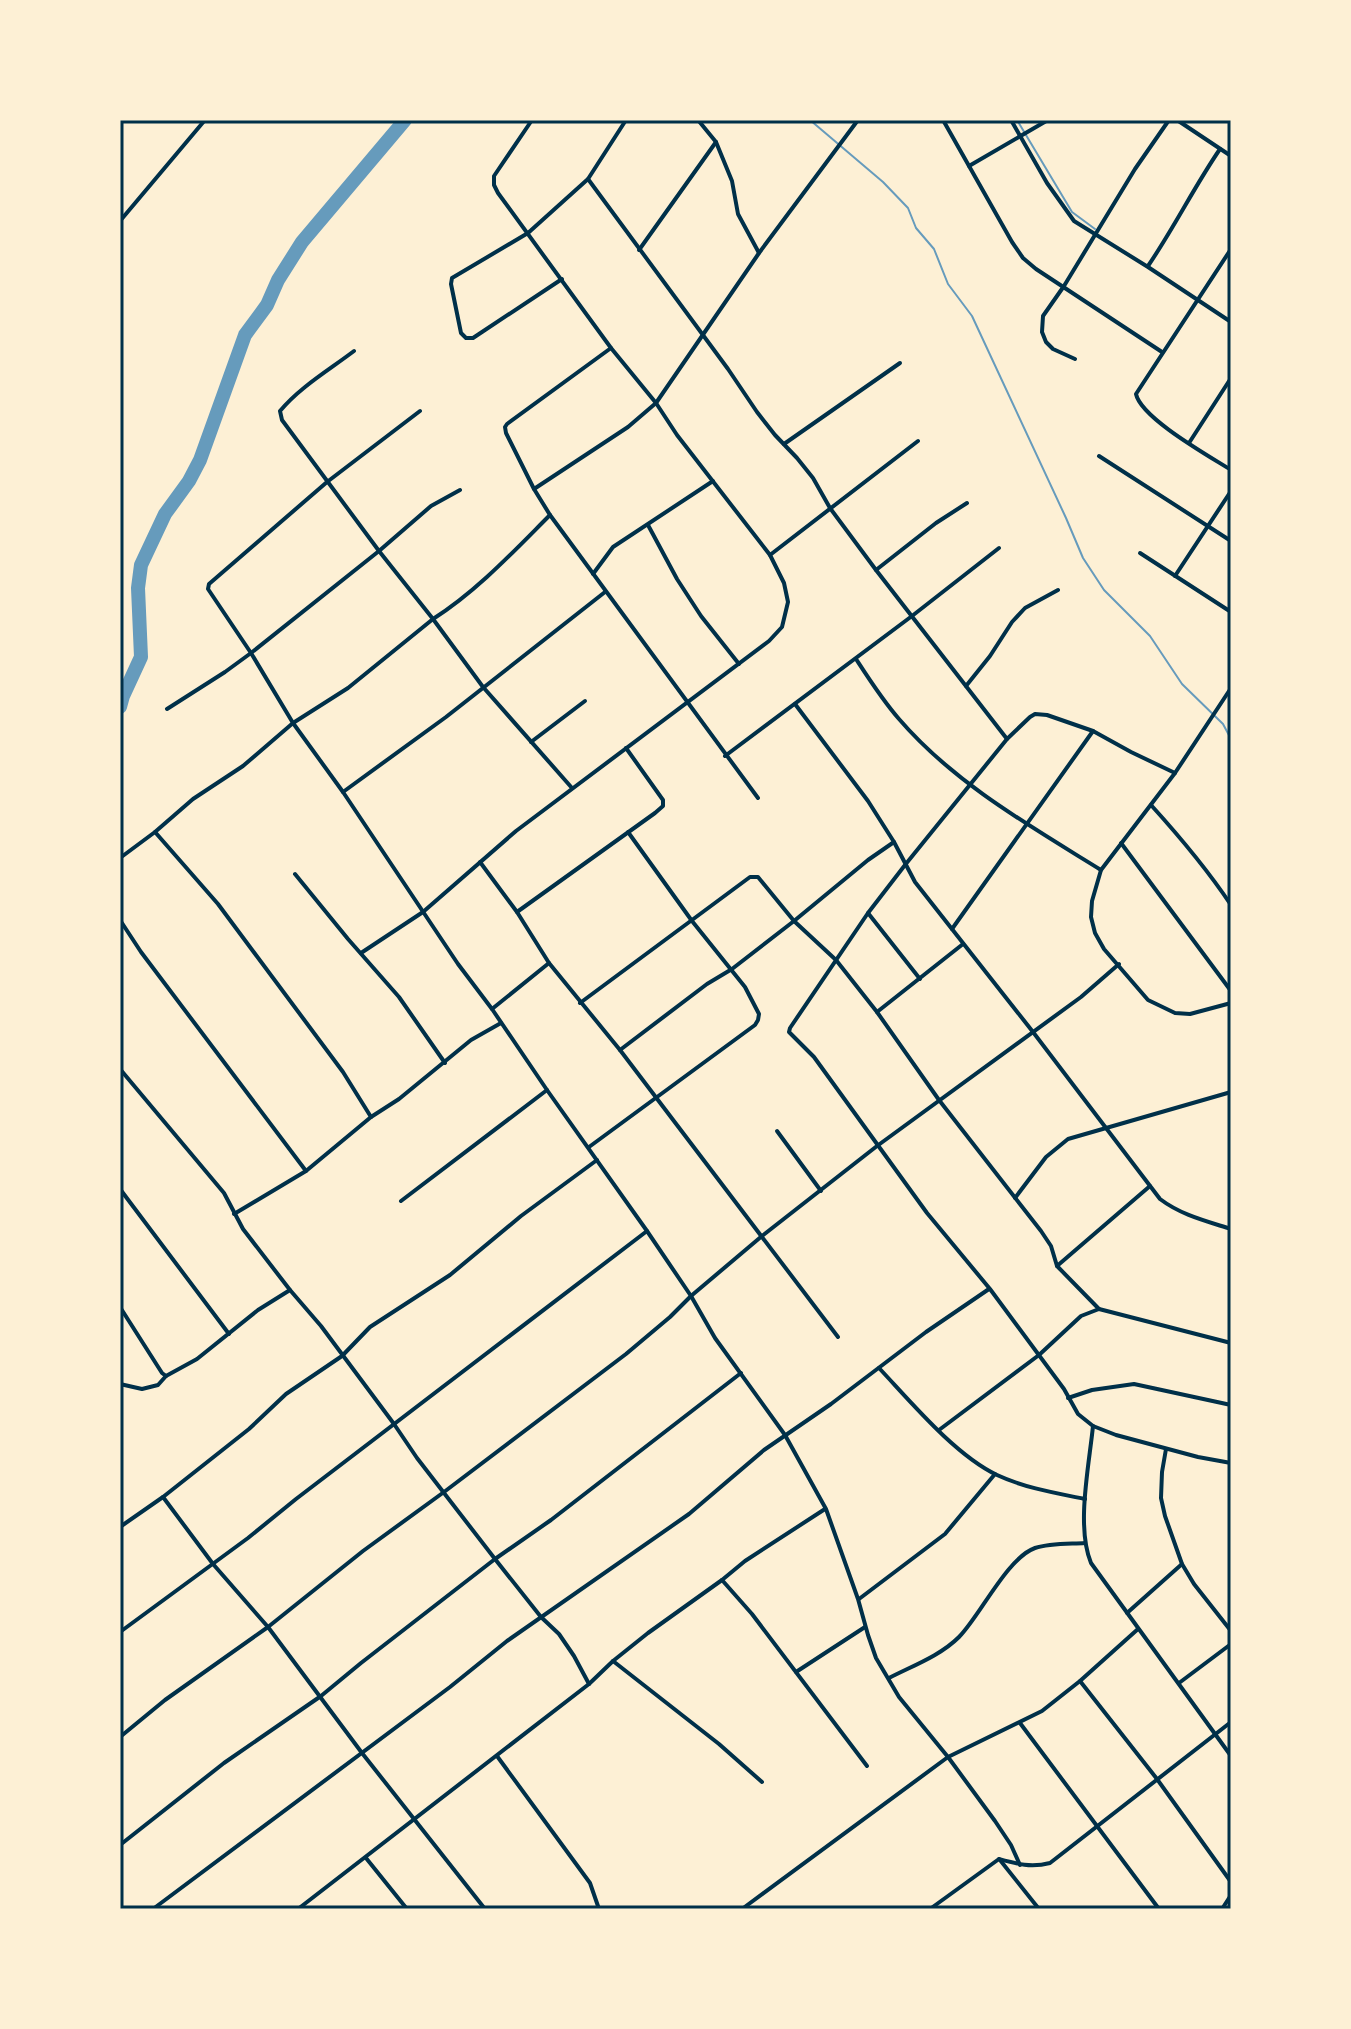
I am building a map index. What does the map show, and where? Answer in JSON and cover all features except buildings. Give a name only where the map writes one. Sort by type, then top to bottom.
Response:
[{"type":"street","points":[[120,221],[205,120]]},
{"type":"street","points":[[361,953],[423,912],[516,831],[769,641],[782,627],[788,602],[784,583],[770,555],[611,348],[498,193],[494,176],[532,120]]},
{"type":"street","points":[[562,279],[473,338],[466,338],[461,333],[452,278],[528,233],[588,179],[626,120]]},
{"type":"street","points":[[698,120],[716,142],[732,181],[738,214],[759,253]]},
{"type":"street","points":[[534,489],[628,427],[656,403],[759,253],[858,120]]},
{"type":"street","points":[[943,120],[997,218],[1023,258],[1162,352]]},
{"type":"street","points":[[1011,120],[1066,212],[1083,229],[1148,267],[1231,322]]},
{"type":"street","points":[[969,166],[1048,120]]},
{"type":"street","points":[[1075,359],[1053,349],[1046,342],[1042,332],[1043,316],[1169,120]]},
{"type":"street","points":[[1177,120],[1231,156]]},
{"type":"street","points":[[639,250],[716,142]]},
{"type":"street","points":[[1148,267],[1220,149]]},
{"type":"street","points":[[588,179],[757,412],[813,478],[830,508],[876,570],[1007,739]]},
{"type":"street","points":[[1231,249],[1136,394],[1158,421],[1231,470]]},
{"type":"street","points":[[611,348],[507,424],[506,433],[550,515],[758,798]]},
{"type":"street","points":[[354,351],[307,385],[280,411],[282,420],[483,687],[572,788]]},
{"type":"street","points":[[784,445],[900,363]]},
{"type":"street","points":[[1189,443],[1231,378]]},
{"type":"street","points":[[420,411],[327,482],[209,584],[209,593],[251,653],[293,723],[458,964],[589,1147],[691,1296],[715,1338],[785,1435],[826,1509],[876,1658],[899,1697],[995,1821],[1020,1865]]},
{"type":"street","points":[[770,555],[918,441]]},
{"type":"street","points":[[1099,456],[1231,541]]},
{"type":"street","points":[[593,575],[613,547],[713,481]]},
{"type":"street","points":[[167,709],[251,653],[431,506],[460,490]]},
{"type":"street","points":[[1175,576],[1231,491]]},
{"type":"street","points":[[876,570],[967,503]]},
{"type":"street","points":[[120,858],[193,799],[243,766],[293,723],[348,688],[448,609],[503,562],[550,515]]},
{"type":"street","points":[[648,525],[685,592],[739,664]]},
{"type":"street","points":[[725,756],[999,548]]},
{"type":"street","points":[[1140,553],[1231,612]]},
{"type":"street","points":[[966,686],[1025,608],[1058,590]]},
{"type":"street","points":[[343,792],[446,717],[605,592]]},
{"type":"street","points":[[856,659],[899,719],[969,784],[1101,870]]},
{"type":"street","points":[[1231,688],[1175,773],[1101,870],[1091,917],[1104,949],[1148,1000],[1175,1013],[1190,1014],[1231,1003]]},
{"type":"street","points":[[531,742],[585,701]]},
{"type":"street","points":[[795,704],[868,801],[915,882],[1160,1199],[1186,1214],[1231,1229]]},
{"type":"street","points":[[1175,773],[1093,731],[1047,715],[1035,714],[1007,739],[905,865],[868,913],[789,1032],[814,1057],[927,1213],[990,1289],[1078,1414],[1093,1426],[1166,1449],[1231,1463]]},
{"type":"street","points":[[952,929],[1093,731]]},
{"type":"street","points":[[517,912],[655,813],[664,803],[626,748]]},
{"type":"street","points":[[1151,805],[1211,875],[1231,905]]},
{"type":"street","points":[[155,832],[218,904],[343,1072],[371,1117]]},
{"type":"street","points":[[589,1147],[755,1025],[759,1014],[745,987],[692,921],[628,832]]},
{"type":"street","points":[[620,1050],[707,984],[732,969],[894,842]]},
{"type":"street","points":[[1121,843],[1231,991]]},
{"type":"street","points":[[480,862],[549,963],[620,1050],[838,1337]]},
{"type":"street","points":[[295,874],[399,997],[445,1063]]},
{"type":"street","points":[[580,1003],[755,876],[758,877],[794,921],[836,960],[1051,1246],[1057,1266],[1099,1309],[1231,1343]]},
{"type":"street","points":[[868,913],[920,979]]},
{"type":"street","points":[[120,920],[306,1171]]},
{"type":"street","points":[[877,1012],[964,944]]},
{"type":"street","points":[[492,1009],[549,963]]},
{"type":"street","points":[[120,1737],[626,1354],[762,1236],[877,1146],[1081,997],[1119,964]]},
{"type":"street","points":[[234,1215],[306,1171],[471,1040],[501,1023]]},
{"type":"street","points":[[120,1069],[224,1193],[234,1215],[321,1326],[417,1458],[541,1617],[559,1634],[589,1684]]},
{"type":"street","points":[[401,1201],[547,1090]]},
{"type":"street","points":[[1015,1198],[1046,1157],[1068,1139],[1231,1092]]},
{"type":"street","points":[[777,1131],[821,1191]]},
{"type":"street","points":[[120,1527],[249,1429],[286,1394],[342,1356],[370,1327],[450,1275],[521,1216],[597,1160]]},
{"type":"street","points":[[1057,1266],[1150,1186]]},
{"type":"street","points":[[120,1189],[229,1334]]},
{"type":"street","points":[[120,1632],[647,1231]]},
{"type":"street","points":[[153,1909],[541,1617],[689,1514],[764,1450],[990,1289]]},
{"type":"street","points":[[120,1384],[142,1389],[158,1385],[166,1376],[197,1359],[258,1310],[290,1290]]},
{"type":"street","points":[[120,1307],[166,1376]]},
{"type":"street","points":[[939,1430],[1039,1355],[1081,1316],[1099,1309]]},
{"type":"street","points":[[879,1368],[958,1450],[995,1474],[1037,1490],[1085,1499]]},
{"type":"street","points":[[120,1845],[224,1763],[321,1696],[495,1559],[551,1520],[741,1373]]},
{"type":"street","points":[[1068,1398],[1092,1390],[1134,1384],[1231,1405]]},
{"type":"street","points":[[1093,1426],[1085,1499],[1085,1543],[1091,1563],[1231,1756]]},
{"type":"street","points":[[1166,1449],[1161,1498],[1182,1564],[1231,1631]]},
{"type":"street","points":[[858,1599],[945,1534],[995,1474]]},
{"type":"street","points":[[163,1497],[213,1564],[268,1627],[485,1909]]},
{"type":"street","points":[[298,1909],[589,1684],[648,1633],[745,1561],[826,1509]]},
{"type":"street","points":[[888,1679],[935,1654],[959,1637],[995,1588],[1030,1551],[1038,1547],[1085,1543]]},
{"type":"street","points":[[1127,1613],[1182,1564]]},
{"type":"street","points":[[722,1580],[752,1614],[867,1766]]},
{"type":"street","points":[[796,1672],[865,1627]]},
{"type":"street","points":[[742,1909],[948,1757],[1042,1711],[1138,1629]]},
{"type":"street","points":[[1178,1684],[1231,1644]]},
{"type":"street","points":[[613,1661],[676,1708],[762,1782]]},
{"type":"street","points":[[1080,1681],[1157,1779],[1231,1882]]},
{"type":"street","points":[[999,1859],[1036,1867],[1050,1863],[1231,1722]]},
{"type":"street","points":[[1020,1723],[1159,1909]]},
{"type":"street","points":[[497,1756],[590,1883],[597,1909]]},
{"type":"street","points":[[366,1858],[407,1909]]},
{"type":"street","points":[[930,1909],[999,1859]]},
{"type":"street","points":[[999,1859],[1039,1909]]},
{"type":"street","points":[[1222,1909],[1231,1895]]},
{"type":"waterway","points":[[120,707],[141,657],[138,588],[141,565],[165,514],[200,460],[245,335],[267,305],[278,280],[302,242],[405,120]]},
{"type":"waterway","points":[[810,120],[883,182],[908,208],[916,228],[934,249],[948,284],[972,316],[1083,558],[1104,590],[1150,636],[1182,684],[1223,724],[1231,739]]},
{"type":"waterway","points":[[1017,120],[1072,212],[1095,229]]}]
